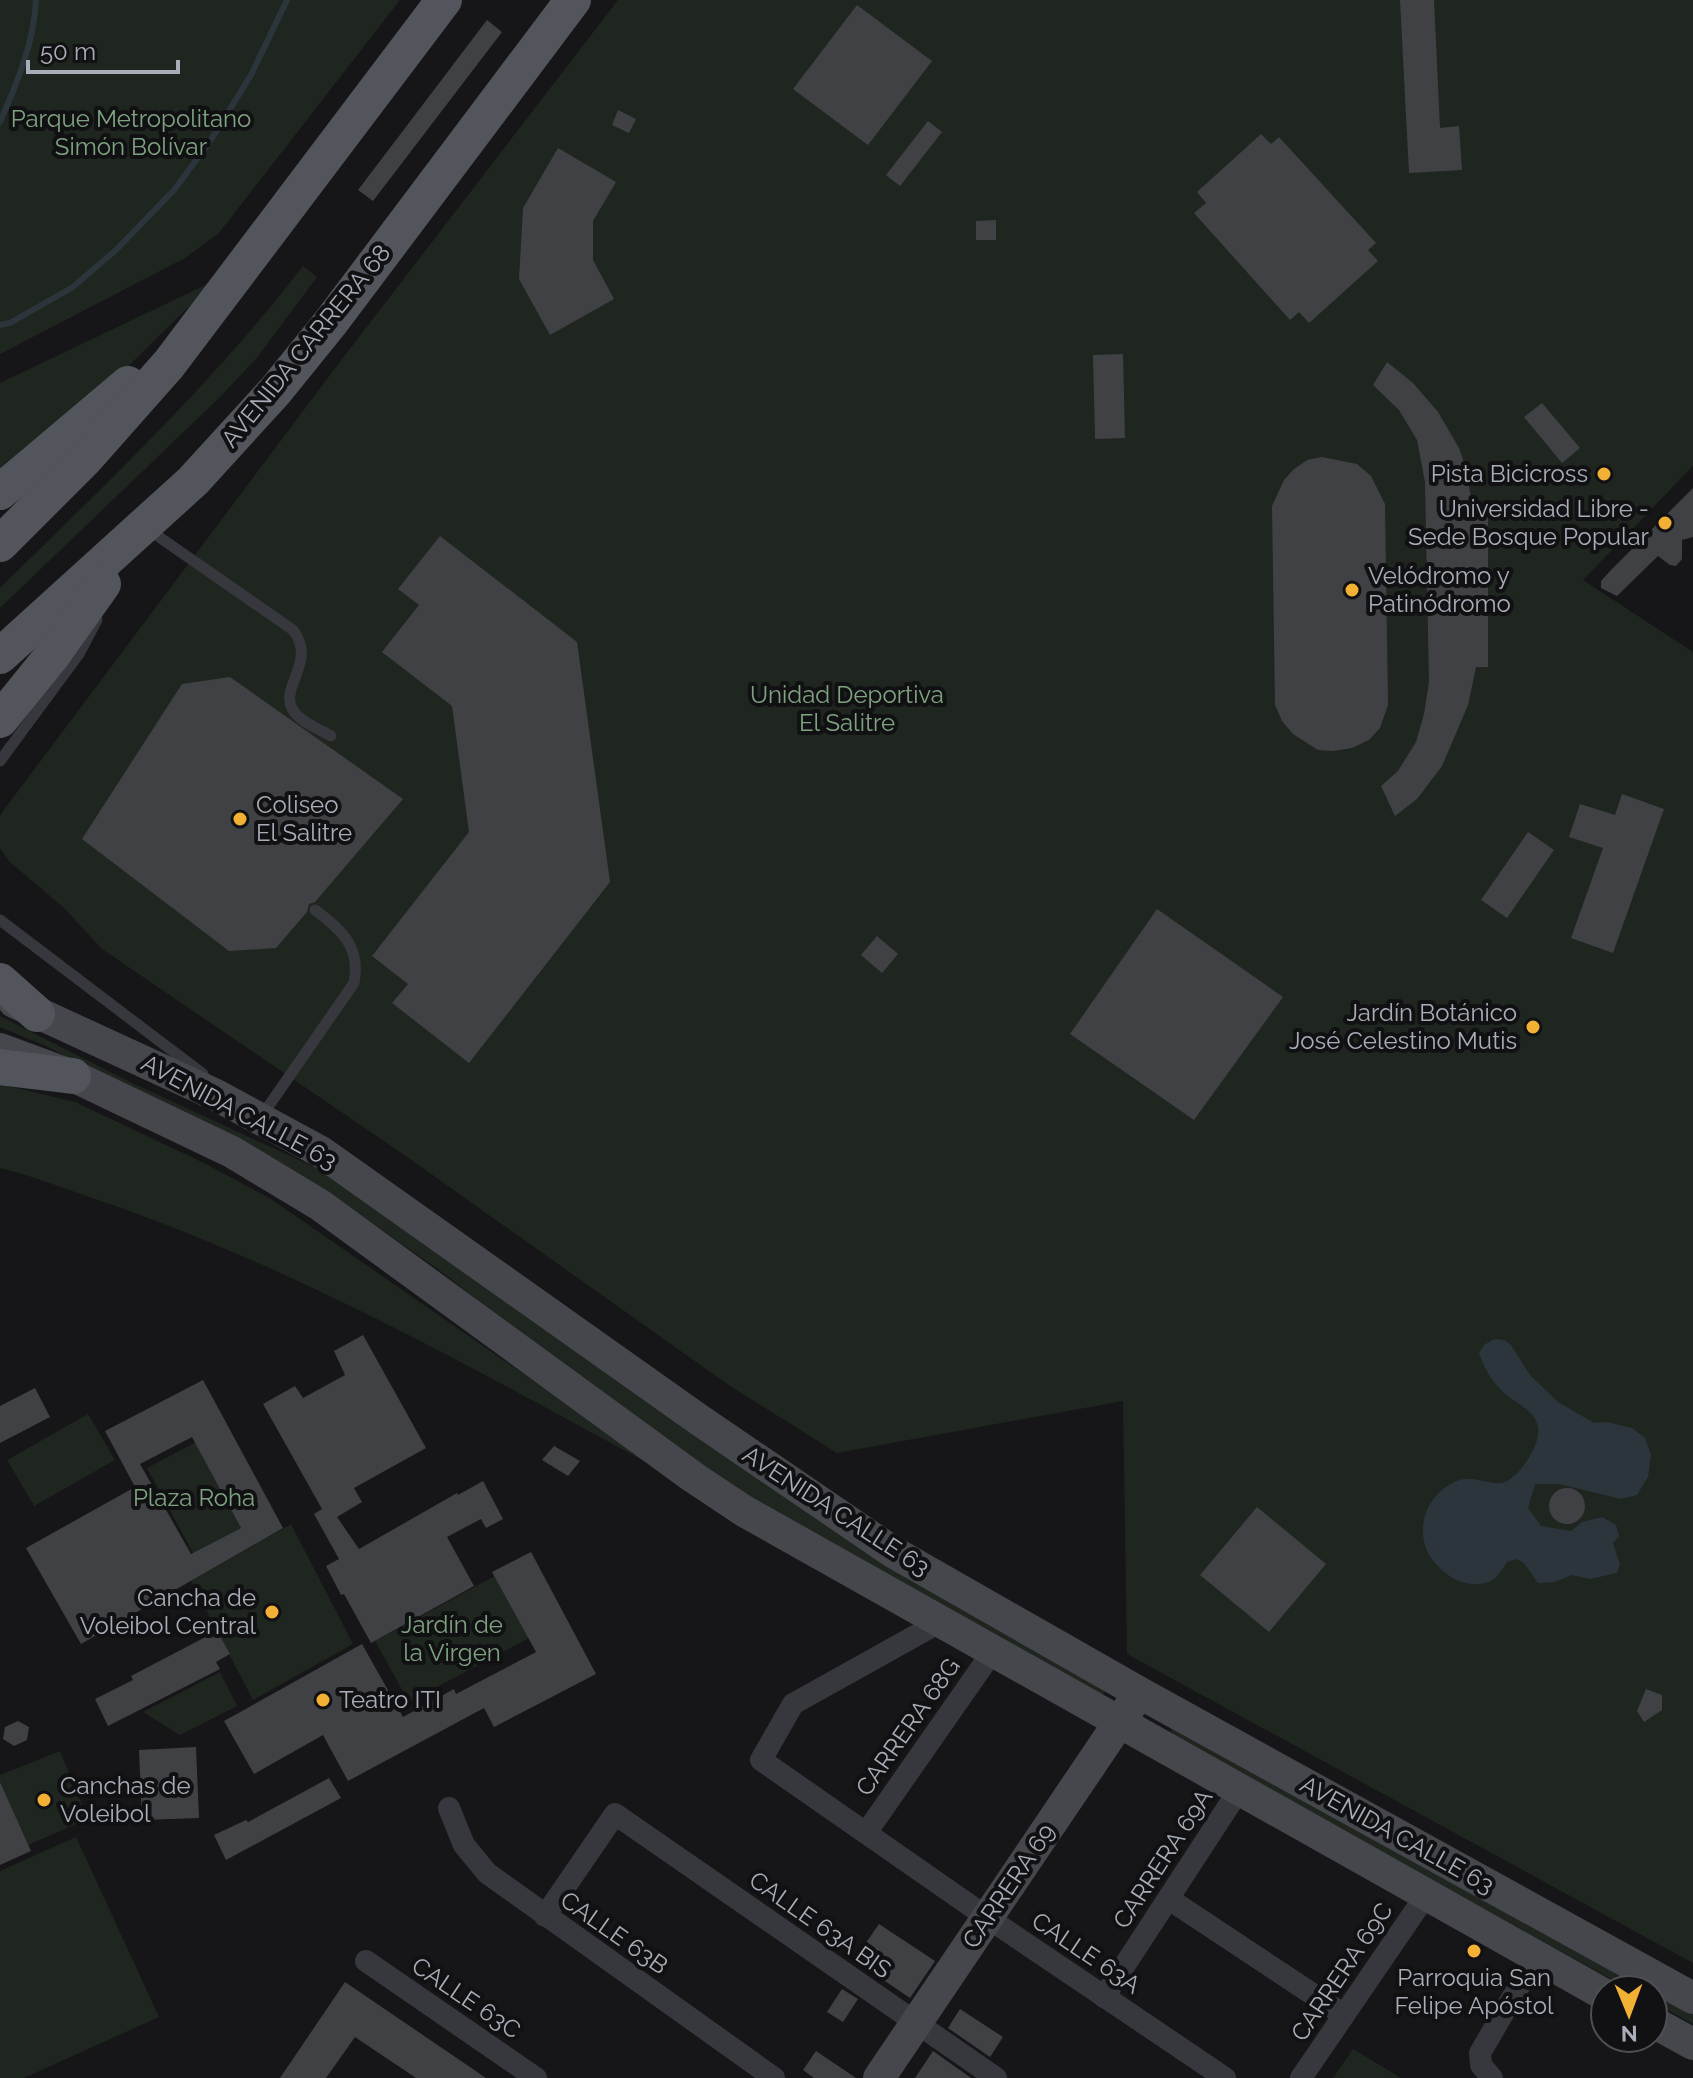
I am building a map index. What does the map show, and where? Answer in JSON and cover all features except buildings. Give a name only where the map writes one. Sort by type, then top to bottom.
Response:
[{"type":"main road","points":[[0,544],[129,411],[205,318],[444,0]]},
{"type":"main road","name":"AVENIDA CARRERA 68","points":[[0,656],[138,541],[286,379],[573,0]]},
{"type":"main road","points":[[0,492],[205,318]]},
{"type":"main road","points":[[0,720],[138,541]]},
{"type":"main road","points":[[0,981],[37,1014]]},
{"type":"main road","name":"AVENIDA CALLE 63","points":[[0,995],[177,1076],[261,1118],[341,1165],[698,1419],[922,1570],[1693,1998]]},
{"type":"main road","name":"AVENIDA CALLE 63","points":[[0,1049],[73,1076],[232,1152],[289,1184],[716,1493],[1589,1986]]},
{"type":"main road","points":[[0,1067],[73,1076]]},
{"type":"main road","name":"CARRERA 69","points":[[879,2078],[1140,1693]]},
{"type":"main road","points":[[1669,2031],[1693,2044]]},
{"type":"street","name":"CALLE 63A","points":[[940,1622],[793,1704],[761,1760],[1225,2078]]},
{"type":"street","name":"CARRERA 68G","points":[[866,1833],[993,1651]]},
{"type":"street","name":"CARRERA 69A","points":[[1104,1997],[1239,1790]]},
{"type":"street","name":"CALLE 63B","points":[[449,1808],[464,1845],[487,1873],[774,2078]]},
{"type":"street","name":"CALLE 63A BIS","points":[[545,1916],[615,1814],[996,2078]]},
{"type":"street","name":"CARRERA 69C","points":[[1301,2078],[1426,1895]]},
{"type":"street","points":[[1169,1899],[1344,2015]]},
{"type":"street","points":[[1486,2072],[1480,2053],[1536,1957]]},
{"type":"street","name":"CALLE 63C","points":[[366,1961],[536,2078]]},
{"type":"lane","points":[[138,541],[293,630],[302,645],[303,654],[290,690],[291,706],[300,719],[331,736]]},
{"type":"lane","points":[[108,598],[116,584]]},
{"type":"lane","points":[[0,761],[79,654],[101,612]]},
{"type":"lane","points":[[0,920],[261,1118],[354,983],[356,961],[349,941],[337,926],[315,910]]},
{"type":"green space","name":"Parque Metropolitano Simón Bolívar","points":[[0,0],[400,0],[219,233],[185,258],[0,354]]},
{"type":"green space","name":"Unidad Deportiva El Salitre","points":[[618,0],[1693,0],[1693,466],[1583,580],[1693,652],[1693,1963],[1127,1654],[1123,1401],[837,1453],[730,1386],[403,1154],[102,949],[64,908],[10,862],[0,848],[0,816],[3,811],[339,363]]},
{"type":"green space","points":[[303,266],[317,277],[256,359],[0,608],[0,588],[195,392]]},
{"type":"green space","points":[[216,280],[105,389],[0,475],[0,383]]},
{"type":"green space","points":[[0,1016],[126,1080],[340,1179],[1108,1687],[1101,1698],[817,1542],[593,1390],[439,1270],[328,1192],[46,1046],[0,1027]]},
{"type":"green space","points":[[0,1084],[75,1102],[204,1163],[271,1199],[668,1474],[459,1361],[318,1290],[173,1227],[0,1168]]},
{"type":"green space","points":[[88,1414],[115,1460],[34,1506],[7,1460]]},
{"type":"green space","name":"Plaza Roha","points":[[196,1442],[241,1528],[193,1553],[147,1468]]},
{"type":"green space","points":[[291,1524],[353,1644],[253,1700],[191,1581]]},
{"type":"green space","name":"Jardín de la Virgen","points":[[495,1576],[529,1638],[409,1702],[375,1641]]},
{"type":"green space","points":[[220,1672],[237,1706],[180,1735],[143,1712]]},
{"type":"green space","points":[[1174,1726],[1630,1974],[1602,1974],[1169,1734]]},
{"type":"green space","name":"Canchas de Voleibol","points":[[60,1751],[88,1819],[28,1845],[0,1782],[0,1775]]},
{"type":"green space","points":[[76,1837],[159,2017],[24,2078],[0,2078],[0,1871]]},
{"type":"green space","points":[[1669,1995],[1693,2008],[1693,2024],[1669,2011]]},
{"type":"green space","points":[[1353,2049],[1401,2078],[1333,2078]]},
{"type":"shaded area","points":[[1494,1339],[1511,1345],[1530,1375],[1558,1402],[1594,1423],[1607,1422],[1632,1428],[1645,1438],[1651,1455],[1648,1477],[1637,1495],[1621,1499],[1559,1484],[1535,1484],[1528,1508],[1541,1526],[1571,1531],[1582,1522],[1602,1517],[1616,1525],[1619,1536],[1613,1543],[1620,1565],[1617,1573],[1590,1579],[1572,1575],[1555,1582],[1538,1583],[1524,1563],[1516,1559],[1507,1562],[1491,1581],[1470,1584],[1446,1573],[1430,1555],[1425,1544],[1424,1519],[1435,1497],[1464,1479],[1497,1483],[1509,1480],[1528,1459],[1537,1440],[1538,1426],[1531,1413],[1497,1386],[1483,1363],[1479,1353],[1484,1345]]},
{"type":"waterway","points":[[0,122],[28,47],[36,0]]},
{"type":"waterway","points":[[0,325],[10,323],[73,287],[117,249],[174,190],[209,143],[251,75],[287,0]]},
{"type":"place","name":"Pista Bicicross","points":[[1604,474]]},
{"type":"place","name":"Universidad Libre - Sede Bosque Popular","points":[[1665,523]]},
{"type":"place","name":"Velódromo y Patinódromo","points":[[1352,590]]},
{"type":"place","name":"Coliseo El Salitre","points":[[240,819]]},
{"type":"place","name":"Jardín Botánico José Celestino Mutis","points":[[1533,1027]]},
{"type":"place","name":"Cancha de Voleibol Central","points":[[272,1612]]},
{"type":"place","name":"Teatro ITI","points":[[323,1700]]},
{"type":"place","name":"Canchas de Voleibol","points":[[44,1800]]},
{"type":"place","name":"Parroquia San Felipe Apóstol","points":[[1474,1951]]}]
